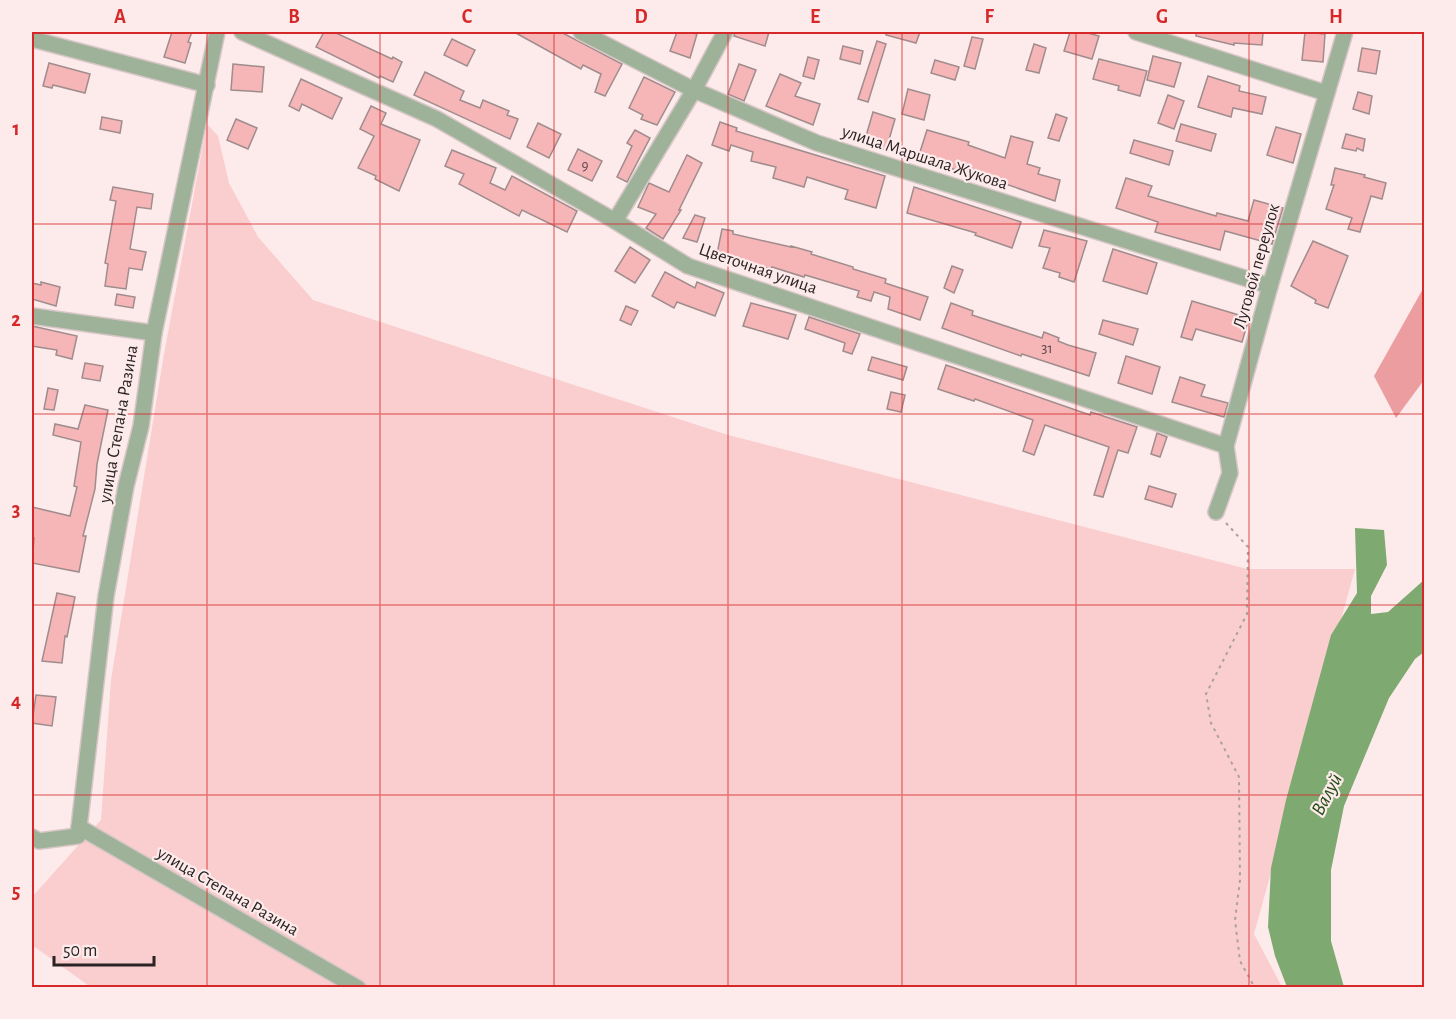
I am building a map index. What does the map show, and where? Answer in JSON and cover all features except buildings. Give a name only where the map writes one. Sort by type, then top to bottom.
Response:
[{"type":"street","name":"улица Степана Разина","points":[[217,32],[154,333],[141,426],[126,486],[105,596],[79,832],[358,987]]},
{"type":"street","name":"Цветочная улица","points":[[242,32],[437,119],[615,221],[688,266],[1226,446]]},
{"type":"street","name":"улица Маршала Жукова","points":[[581,32],[694,90],[817,143],[1270,286]]},
{"type":"street","points":[[615,221],[694,90],[725,32]]},
{"type":"street","points":[[1136,32],[1326,93]]},
{"type":"street","name":"Луговой переулок","points":[[1216,512],[1230,473],[1226,446],[1270,286],[1345,32]]},
{"type":"street","points":[[32,39],[207,85]]},
{"type":"street","points":[[32,316],[154,333]]},
{"type":"street","points":[[32,837],[39,841],[79,832]]},
{"type":"path","points":[[1216,512],[1248,548],[1247,614],[1206,694],[1211,723],[1239,777],[1240,880],[1235,920],[1240,961],[1255,987]]},
{"type":"shaded area","points":[[207,124],[218,136],[229,183],[258,237],[313,300],[728,435],[1247,569],[1355,569],[1254,934],[1282,987],[92,988],[32,945],[32,897],[101,820],[111,680],[164,354]]},
{"type":"shaded area","points":[[1424,287],[1424,380],[1396,418],[1374,376]]},
{"type":"water","name":"Валуй","points":[[1355,528],[1384,530],[1387,565],[1371,596],[1371,614],[1388,612],[1424,580],[1424,652],[1415,659],[1389,698],[1344,806],[1331,870],[1331,941],[1344,987],[1287,987],[1275,956],[1268,927],[1271,868],[1286,800],[1331,635],[1357,593]]}]
